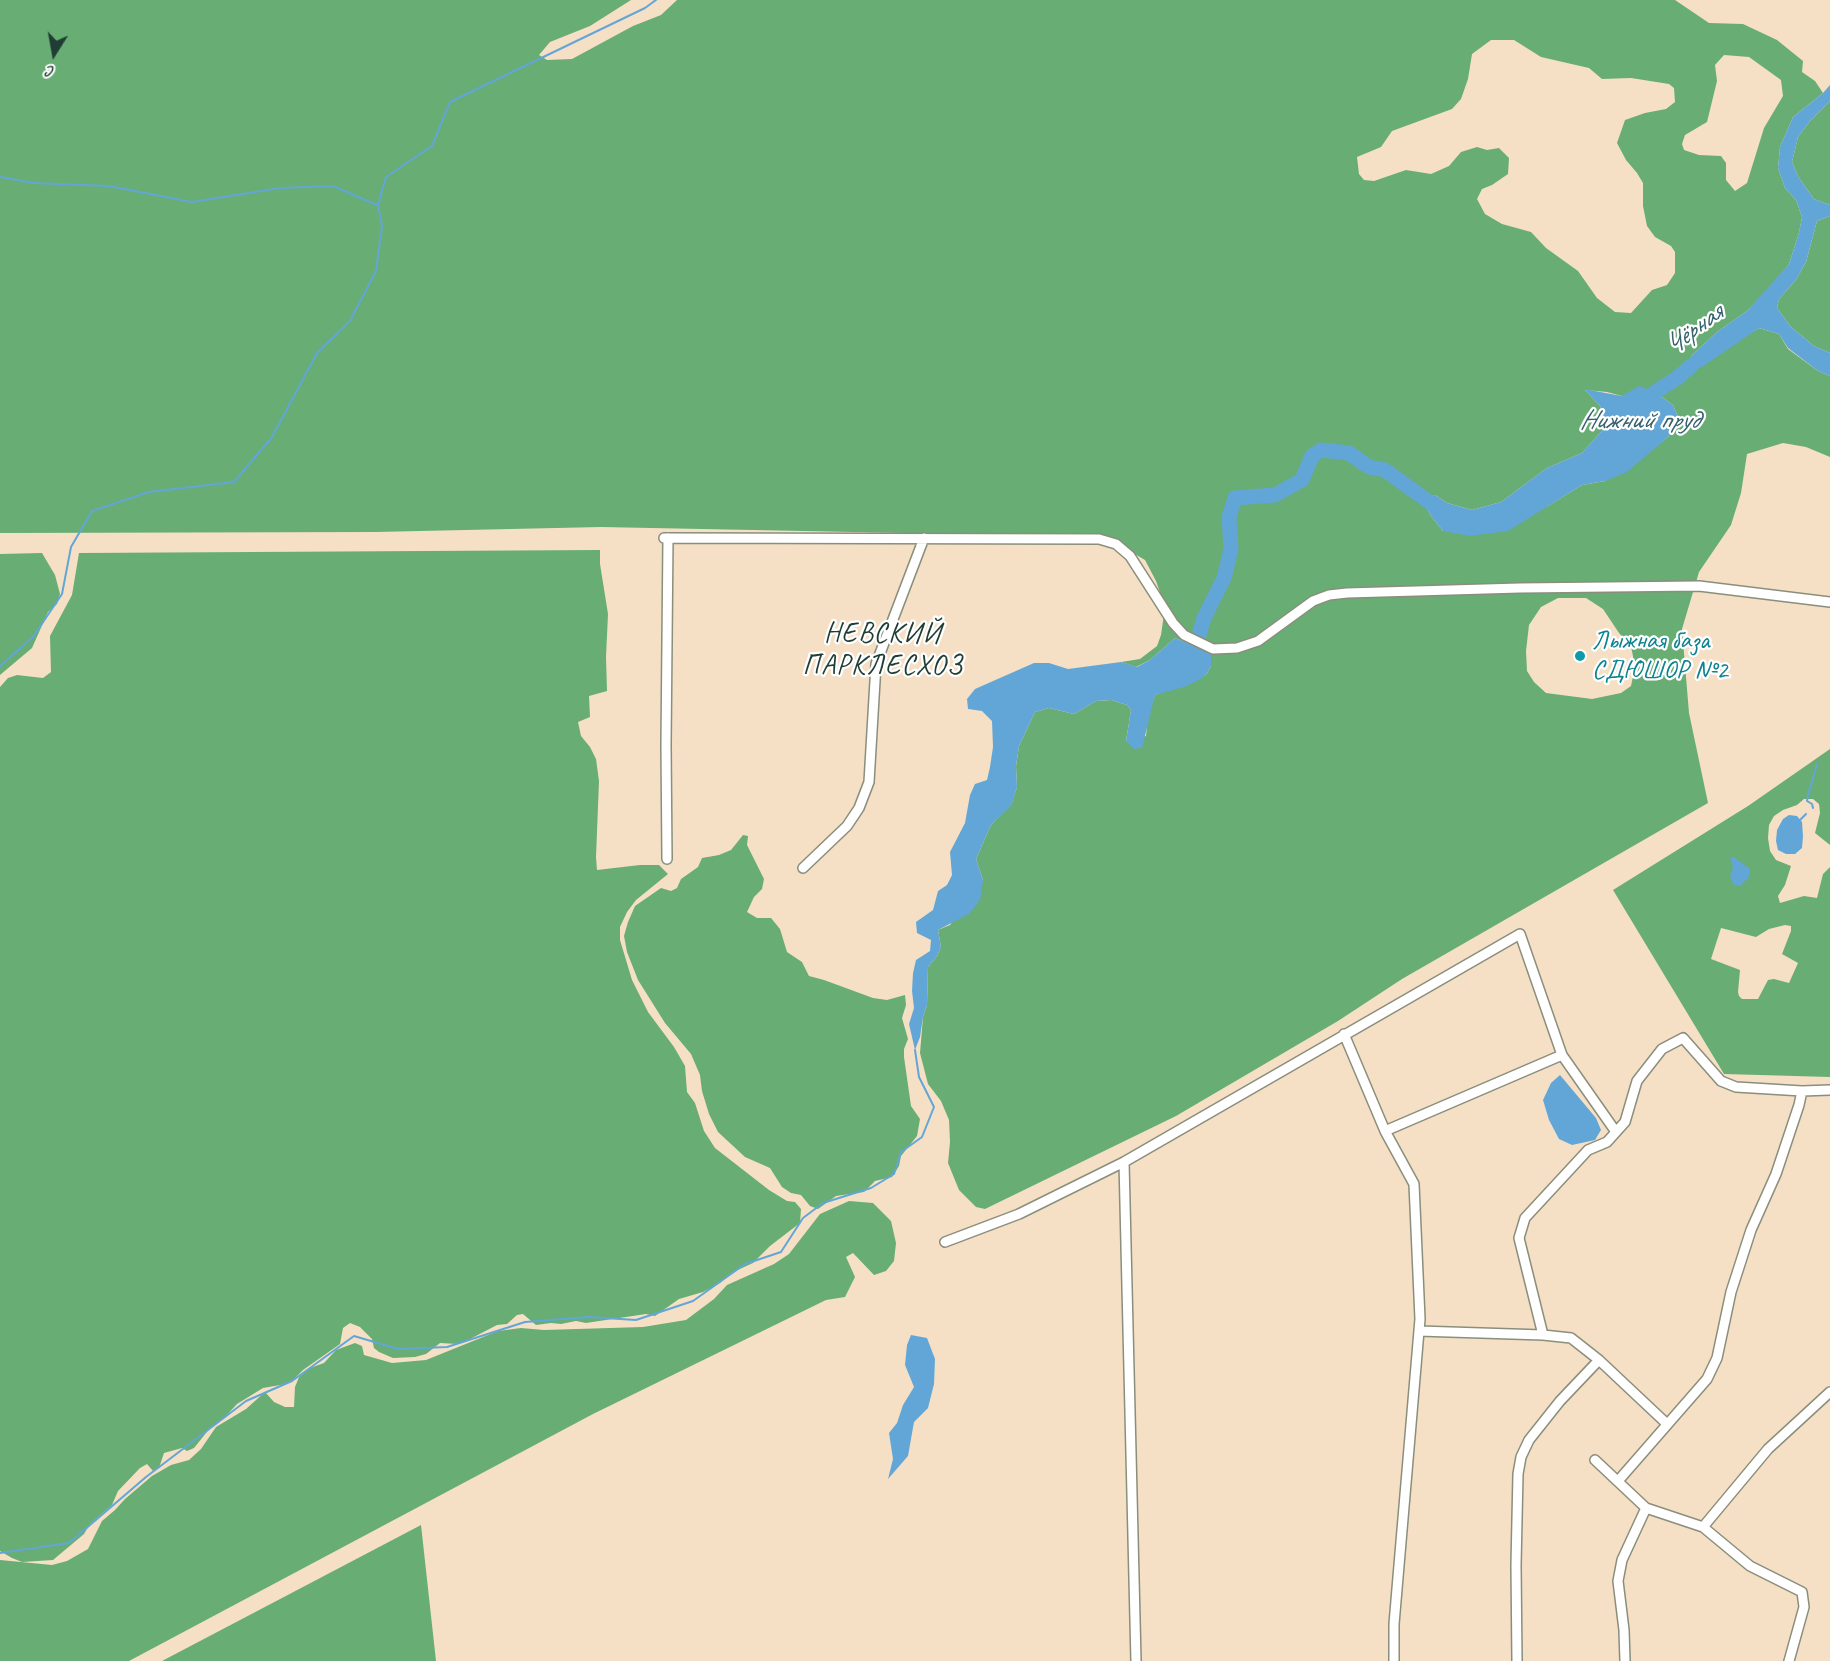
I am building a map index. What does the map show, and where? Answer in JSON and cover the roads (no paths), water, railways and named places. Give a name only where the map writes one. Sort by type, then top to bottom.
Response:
[{"type":"street","points":[[667,859],[666,538],[1099,539],[1116,544],[1130,556],[1173,623],[1184,635],[1213,649],[1237,648],[1258,641],[1313,601],[1329,595],[1347,593],[1699,586],[1830,602]]},
{"type":"street","points":[[803,868],[847,826],[859,808],[868,782],[876,664],[924,538]]},
{"type":"street","points":[[945,1242],[1019,1214],[1124,1161],[1520,934],[1562,1054],[1616,1132]]},
{"type":"street","points":[[1344,1034],[1385,1131],[1414,1184],[1419,1331],[1394,1624],[1394,1661]]},
{"type":"street","points":[[1542,1335],[1520,1238],[1526,1218],[1587,1150],[1607,1142],[1625,1122],[1637,1081],[1662,1049],[1683,1038],[1721,1081],[1736,1088],[1830,1090]]},
{"type":"street","points":[[1385,1131],[1562,1054]]},
{"type":"street","points":[[1618,1481],[1707,1379],[1717,1358],[1731,1292],[1751,1230],[1776,1174],[1802,1091]]},
{"type":"street","points":[[1124,1161],[1136,1661]]},
{"type":"street","points":[[1419,1331],[1571,1338],[1599,1360],[1666,1424]]},
{"type":"street","points":[[1517,1661],[1516,1565],[1518,1474],[1521,1457],[1529,1440],[1560,1401],[1599,1360]]},
{"type":"street","points":[[1703,1527],[1768,1449],[1830,1392]]},
{"type":"street","points":[[1595,1460],[1646,1508],[1703,1527],[1750,1566],[1802,1592],[1804,1607],[1789,1661]]},
{"type":"street","points":[[1625,1661],[1618,1581],[1622,1560],[1646,1508]]},
{"type":"water","points":[[1830,85],[1830,101],[1798,137],[1792,162],[1799,178],[1814,199],[1830,205],[1830,216],[1817,221],[1806,262],[1796,280],[1779,299],[1777,308],[1791,327],[1814,346],[1830,353],[1830,376],[1818,371],[1788,348],[1779,334],[1759,328],[1702,367],[1677,378],[1691,356],[1717,332],[1747,311],[1789,264],[1802,217],[1796,200],[1785,188],[1778,168],[1780,147],[1793,117]]},
{"type":"water","name":"Нижний пруд","points":[[1639,386],[1655,392],[1673,405],[1678,417],[1668,437],[1627,472],[1605,481],[1582,485],[1508,531],[1470,536],[1443,531],[1431,516],[1420,496],[1435,495],[1447,503],[1472,510],[1501,502],[1547,468],[1582,453],[1607,425],[1600,406],[1584,389],[1622,396]]},
{"type":"water","points":[[1175,638],[1211,653],[1211,666],[1206,675],[1197,681],[1155,695],[1142,748],[1134,749],[1126,741],[1131,710],[1127,705],[1111,700],[1096,701],[1074,714],[1049,708],[1035,712],[1019,746],[1016,766],[1017,787],[1011,806],[991,825],[976,859],[983,880],[980,900],[969,914],[938,930],[941,947],[928,967],[927,1005],[915,1050],[909,1024],[914,1008],[913,973],[916,960],[930,951],[931,940],[917,933],[916,922],[933,910],[938,891],[947,885],[952,875],[950,852],[965,823],[970,795],[975,784],[987,780],[993,747],[992,721],[982,711],[968,709],[967,699],[975,689],[1034,663],[1049,663],[1068,669],[1121,662],[1137,667],[1150,660]]},
{"type":"water","points":[[1789,815],[1797,816],[1802,822],[1802,848],[1795,854],[1786,854],[1778,850],[1776,841],[1777,830],[1783,819]]},
{"type":"water","points":[[1734,857],[1750,869],[1749,877],[1740,886],[1734,885],[1730,876],[1733,867],[1730,858]]},
{"type":"water","points":[[1560,1075],[1596,1118],[1601,1130],[1595,1140],[1572,1145],[1559,1139],[1549,1120],[1543,1100],[1551,1083]]},
{"type":"water","points":[[911,1335],[927,1338],[935,1359],[934,1384],[928,1408],[914,1422],[908,1456],[888,1479],[893,1459],[889,1433],[897,1423],[903,1405],[914,1387],[905,1365],[907,1345]]},
{"type":"waterway","points":[[0,666],[33,637],[62,594],[71,547],[92,511],[149,492],[234,482],[272,437],[317,353],[350,321],[376,271],[382,226],[378,205],[386,177],[432,146],[450,102],[645,8],[656,0]]},
{"type":"waterway","points":[[0,177],[34,183],[109,186],[192,202],[280,188],[333,186],[377,205]]},
{"type":"waterway","name":"Чёрная","points":[[1645,407],[1655,392],[1691,366]]},
{"type":"waterway","points":[[1198,639],[1204,618],[1224,578],[1231,549],[1229,517],[1235,498],[1275,495],[1302,480],[1312,456],[1321,450],[1349,453],[1369,467],[1385,470],[1436,507]]},
{"type":"waterway","points":[[1813,808],[1812,804],[1807,801],[1817,764]]},
{"type":"waterway","points":[[1800,820],[1806,814]]},
{"type":"waterway","points":[[0,1553],[69,1543],[146,1477],[246,1401],[292,1381],[354,1336],[398,1349],[447,1347],[525,1322],[589,1317],[636,1320],[693,1301],[745,1264],[781,1252],[803,1218],[823,1203],[871,1188],[894,1174],[901,1152],[922,1137],[934,1107],[919,1077],[915,1050]]},
{"type":"place","name":"Лыжная база СДЮШОР №2","points":[[1580,656]]},
{"type":"district","name":"НЕВСКИЙ ПАРКЛЕСХОЗ","points":[[883,651]]}]
